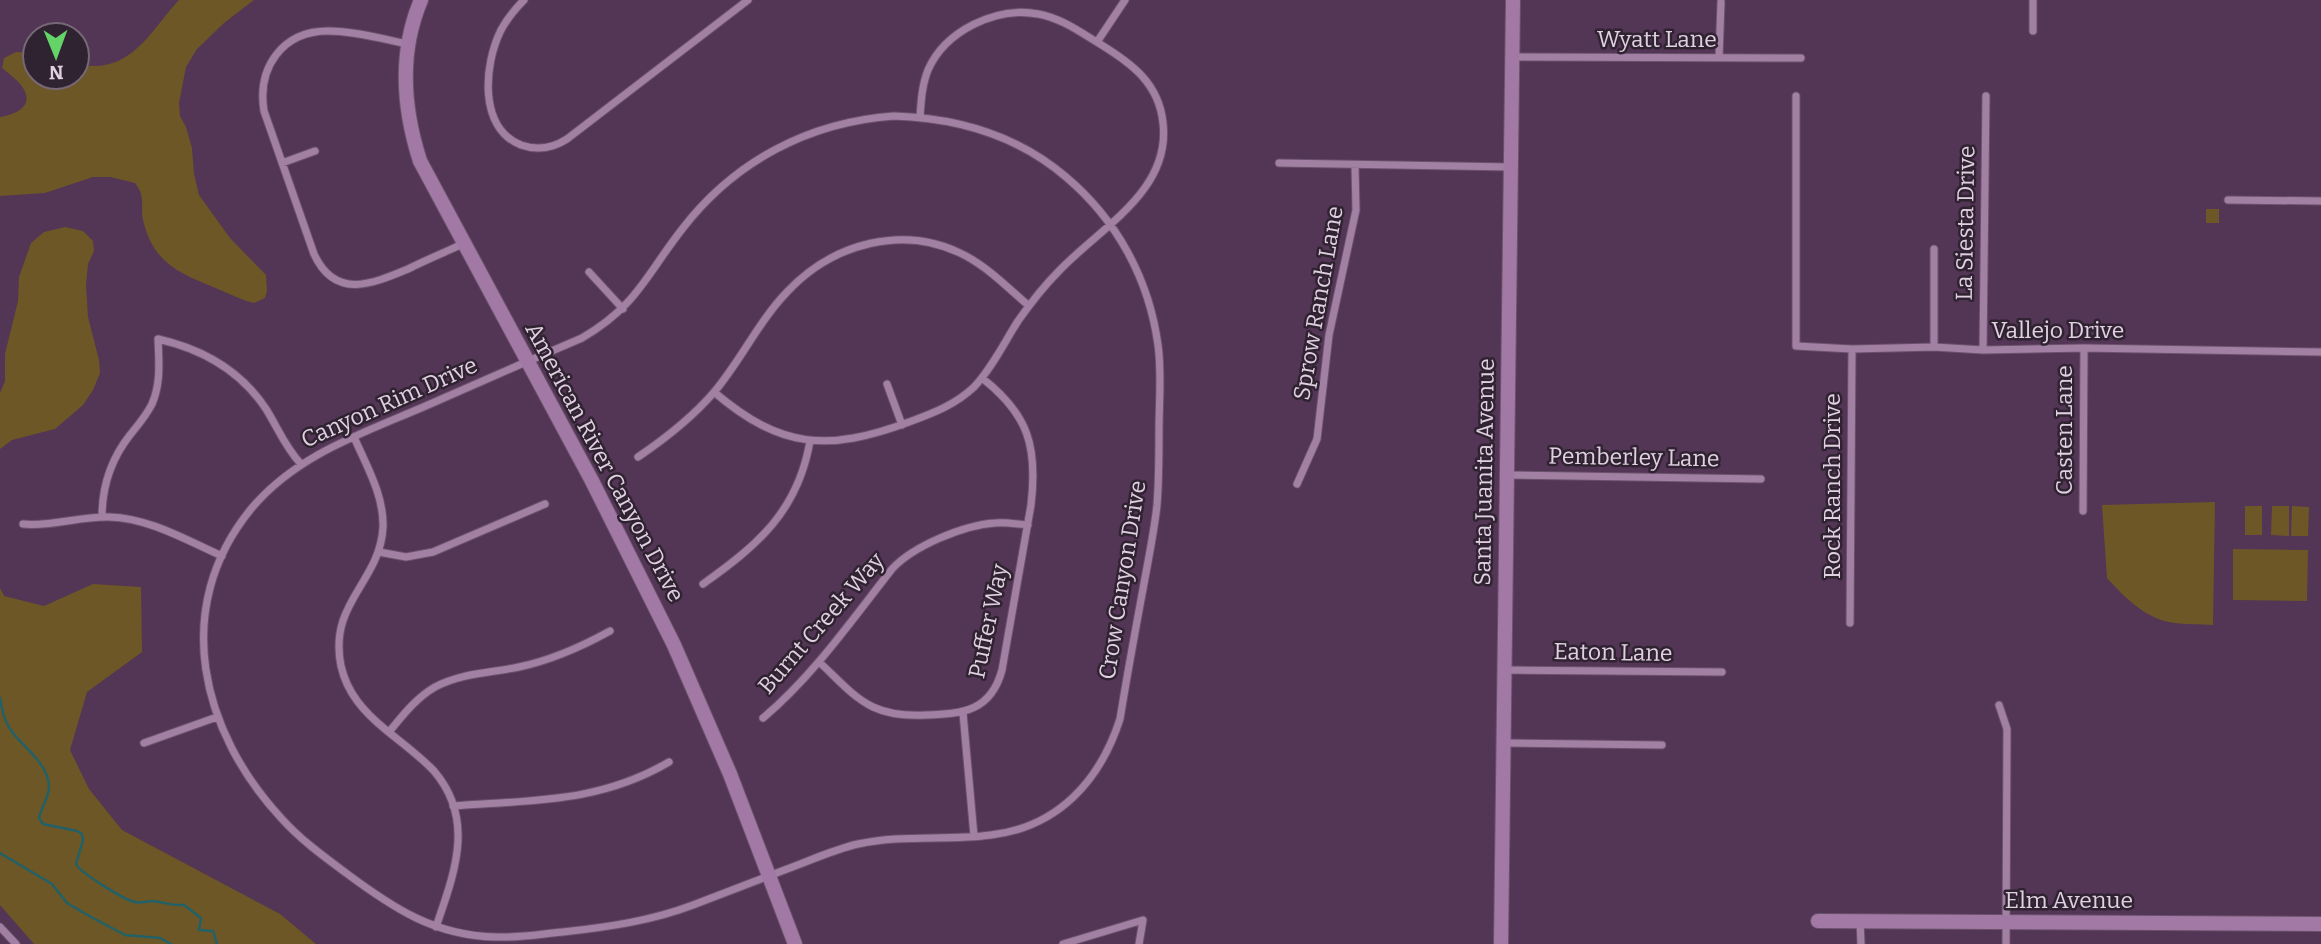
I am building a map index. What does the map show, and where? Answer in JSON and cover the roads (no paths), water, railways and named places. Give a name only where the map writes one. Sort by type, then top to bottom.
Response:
[{"type":"street","name":"American River Canyon Drive","points":[[421,0],[408,44],[405,95],[413,140],[426,173],[624,543],[674,645],[733,779],[795,944]]},
{"type":"street","points":[[524,0],[511,15],[496,44],[490,68],[489,93],[500,130],[518,144],[540,148],[554,146],[567,139],[748,0]]},
{"type":"street","points":[[1097,42],[1125,0]]},
{"type":"street","name":"Santa Juanita Avenue","points":[[1501,944],[1513,0]]},
{"type":"street","points":[[2033,0],[2033,31]]},
{"type":"street","points":[[1719,58],[1721,2]]},
{"type":"street","points":[[714,392],[735,410],[762,427],[792,438],[810,441],[858,439],[953,404],[982,378],[1029,306],[1060,269],[1141,194],[1152,178],[1162,152],[1163,124],[1156,96],[1140,72],[1097,42],[1064,23],[1038,13],[1020,12],[992,17],[955,36],[936,56],[927,73],[922,91],[920,117]]},
{"type":"street","points":[[408,44],[331,31],[311,32],[287,44],[273,59],[262,91],[264,111],[317,261],[338,281],[353,285],[375,283],[463,244]]},
{"type":"street","name":"Wyatt Lane","points":[[1514,57],[1801,58]]},
{"type":"street","name":"Vallejo Drive","points":[[1796,96],[1796,346],[1852,349],[1934,347],[1983,350],[2084,348],[2321,352]]},
{"type":"street","name":"La Siesta Drive","points":[[1983,350],[1986,96]]},
{"type":"street","name":"Crow Canyon Drive","points":[[527,362],[582,338],[623,309],[646,283],[682,229],[702,205],[742,170],[765,154],[797,138],[831,125],[876,117],[920,117],[966,125],[1000,136],[1025,148],[1076,185],[1110,223],[1133,261],[1147,295],[1156,334],[1160,375],[1157,508],[1120,719],[1102,763],[1065,805],[1023,827],[1000,834],[892,839],[866,843],[833,851],[770,876]]},
{"type":"street","points":[[282,163],[314,151]]},
{"type":"street","points":[[1279,163],[1512,167]]},
{"type":"street","name":"Sprow Ranch Lane","points":[[1297,484],[1317,439],[1329,335],[1356,209],[1355,166]]},
{"type":"street","points":[[2228,200],[2321,201]]},
{"type":"street","points":[[638,457],[683,423],[714,392],[786,292],[828,258],[864,243],[900,239],[936,243],[956,251],[986,270],[1029,306]]},
{"type":"street","points":[[1934,249],[1934,347]]},
{"type":"street","points":[[589,272],[623,309]]},
{"type":"street","points":[[102,517],[104,492],[113,462],[155,396],[159,376],[158,339],[194,350],[224,366],[239,379],[264,407],[284,443],[301,464]]},
{"type":"street","name":"Casten Lane","points":[[2084,348],[2084,511]]},
{"type":"street","name":"Rock Ranch Drive","points":[[1850,623],[1852,349]]},
{"type":"street","name":"Canyon Rim Drive","points":[[527,362],[322,451],[282,478],[257,502],[236,529],[222,556],[208,597],[203,641],[208,686],[217,717],[234,753],[251,781],[299,836],[380,899],[399,911],[436,927],[474,936],[519,937],[617,926],[664,915],[770,876]]},
{"type":"street","name":"Puffer Way","points":[[963,712],[989,697],[1000,677],[1028,525],[1033,477],[1027,434],[1020,416],[1009,401],[982,378]]},
{"type":"street","points":[[887,384],[902,425]]},
{"type":"street","points":[[354,437],[380,498],[383,525],[379,552],[346,611],[340,637],[340,652],[345,678],[357,702],[371,718],[425,762],[435,773],[453,806],[459,837],[457,860],[436,927]]},
{"type":"street","points":[[702,584],[755,545],[785,508],[803,472],[810,441]]},
{"type":"street","name":"Pemberley Lane","points":[[1507,475],[1761,479]]},
{"type":"street","points":[[379,552],[406,557],[433,552],[545,504]]},
{"type":"street","points":[[23,524],[43,525],[102,517],[125,519],[146,524],[222,556]]},
{"type":"street","name":"Burnt Creek Way","points":[[763,718],[819,662],[892,569],[913,551],[961,531],[990,523],[1028,525]]},
{"type":"street","points":[[389,733],[409,708],[439,685],[467,676],[547,660],[610,631]]},
{"type":"street","points":[[819,662],[856,696],[880,710],[907,716],[963,712],[974,836]]},
{"type":"street","name":"Eaton Lane","points":[[1504,670],[1722,672]]},
{"type":"street","points":[[2000,705],[2007,729],[2006,944]]},
{"type":"street","points":[[144,743],[217,717]]},
{"type":"street","points":[[1503,743],[1662,745]]},
{"type":"street","points":[[453,806],[583,796],[631,782],[669,762]]},
{"type":"street","points":[[1063,944],[1143,920],[1139,944]]},
{"type":"street","name":"Elm Avenue","points":[[1818,921],[2321,924]]},
{"type":"street","points":[[1860,921],[1861,944]]},
{"type":"street","points":[[0,927],[16,944]]},
{"type":"waterway","points":[[0,698],[8,726],[40,763],[48,778],[49,791],[39,818],[43,824],[82,834],[83,840],[76,864],[103,886],[137,903],[152,901],[184,905],[201,918],[199,930],[213,931],[217,944]]},
{"type":"waterway","points":[[0,853],[52,884],[67,903],[91,917],[125,935],[160,938],[171,944]]}]
